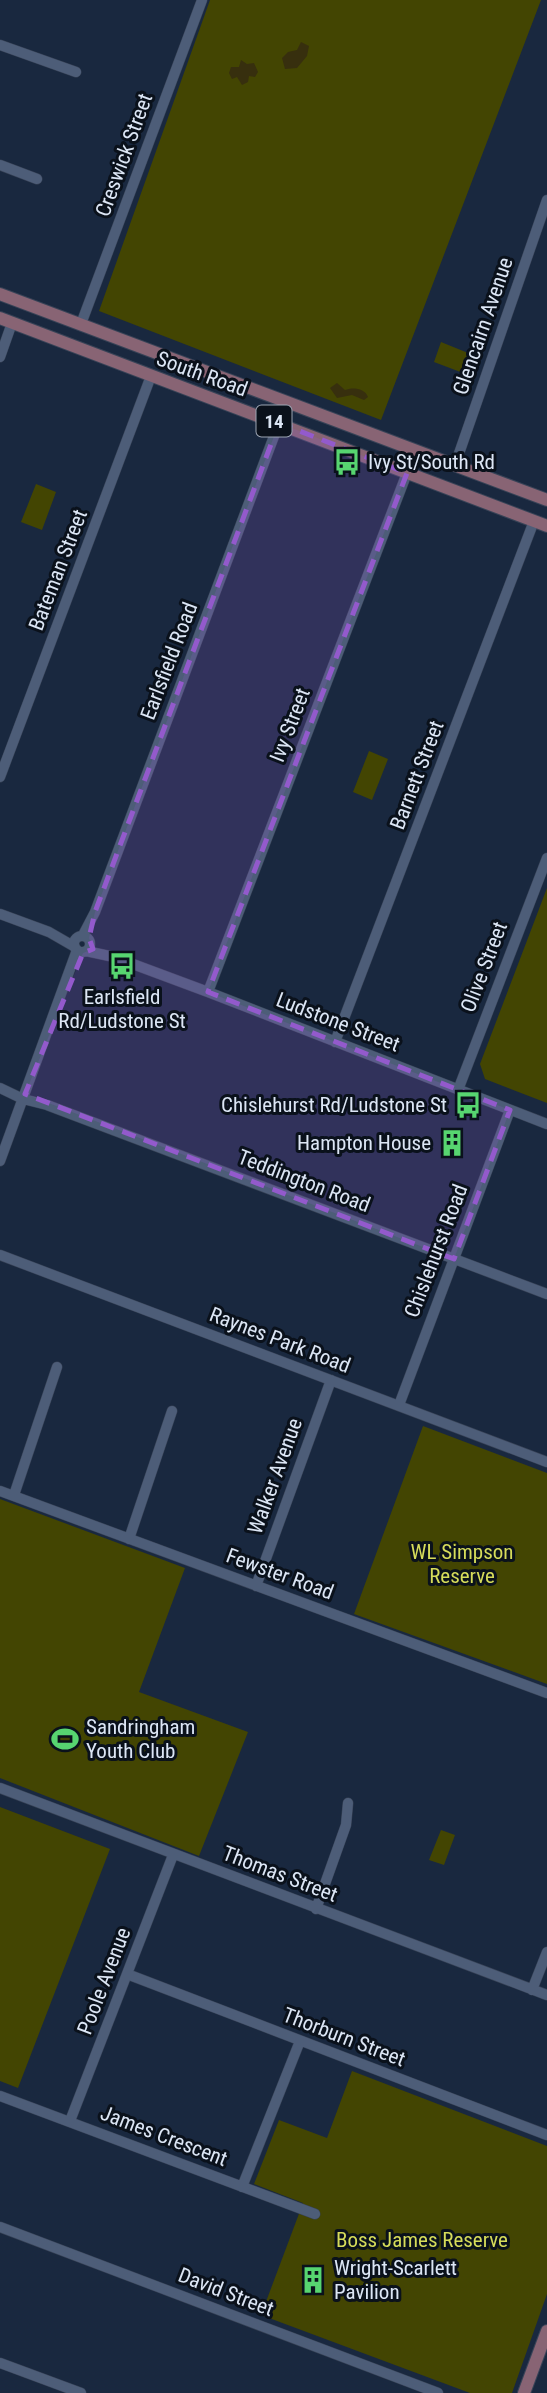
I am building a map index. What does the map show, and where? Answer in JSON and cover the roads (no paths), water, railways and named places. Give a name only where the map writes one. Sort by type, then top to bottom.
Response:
[{"type":"main road","name":"South Road","points":[[0,294],[547,500]]},
{"type":"main road","name":"South Road","points":[[6,321],[541,524]]},
{"type":"main road","points":[[279,423],[288,401]]},
{"type":"main road","points":[[524,2393],[547,2331]]},
{"type":"street","name":"Creswick Street","points":[[81,324],[202,0]]},
{"type":"street","points":[[0,44],[76,72]]},
{"type":"street","points":[[0,165],[37,179]]},
{"type":"street","name":"Glencairn Avenue","points":[[455,464],[547,200]]},
{"type":"street","points":[[0,357],[6,321]]},
{"type":"street","name":"Bateman Street","points":[[0,777],[152,376]]},
{"type":"street","name":"Earlsfield Road","points":[[0,1160],[279,423]]},
{"type":"street","name":"Ivy Street","points":[[208,992],[407,473]]},
{"type":"street","name":"Barnett Street","points":[[335,1042],[541,524]]},
{"type":"street","name":"Olive Street","points":[[458,1090],[547,858]]},
{"type":"street","name":"Ludstone Street","points":[[0,914],[547,1124]]},
{"type":"street","name":"Teddington Road","points":[[0,1087],[547,1294]]},
{"type":"street","name":"Chislehurst Road","points":[[399,1405],[510,1110]]},
{"type":"street","name":"Raynes Park Road","points":[[0,1255],[547,1462]]},
{"type":"street","points":[[13,1495],[57,1367]]},
{"type":"street","name":"Walker Avenue","points":[[256,1586],[331,1380]]},
{"type":"street","points":[[129,1539],[172,1410]]},
{"type":"street","name":"Fewster Road","points":[[0,1490],[547,1693]]},
{"type":"street","name":"Thomas Street","points":[[0,1788],[547,1995]]},
{"type":"street","points":[[316,1909],[346,1825],[348,1803]]},
{"type":"street","name":"Poole Avenue","points":[[70,2121],[173,1855]]},
{"type":"street","points":[[532,1990],[547,1952]]},
{"type":"street","name":"Thorburn Street","points":[[127,1974],[547,2135]]},
{"type":"street","points":[[242,2187],[300,2040]]},
{"type":"street","name":"James Crescent","points":[[0,2096],[315,2214]]},
{"type":"street","name":"David Street","points":[[0,2227],[438,2393]]},
{"type":"street","points":[[0,2363],[59,2389],[80,2393]]},
{"type":"place","name":"Ivy St/South Rd","points":[[347,462]]},
{"type":"place","name":"Earlsfield Rd/Ludstone St","points":[[122,966]]},
{"type":"place","name":"Chislehurst Rd/Ludstone St","points":[[468,1105]]},
{"type":"place","name":"Hampton House","points":[[452,1143]]},
{"type":"place","name":"Sandringham Youth Club","points":[[65,1739]]},
{"type":"place","name":"Wright-Scarlett Pavilion","points":[[313,2280]]},
{"type":"park label","name":"WL Simpson Reserve","points":[[462,1564]]},
{"type":"park label","name":"Boss James Reserve","points":[[422,2240]]}]
